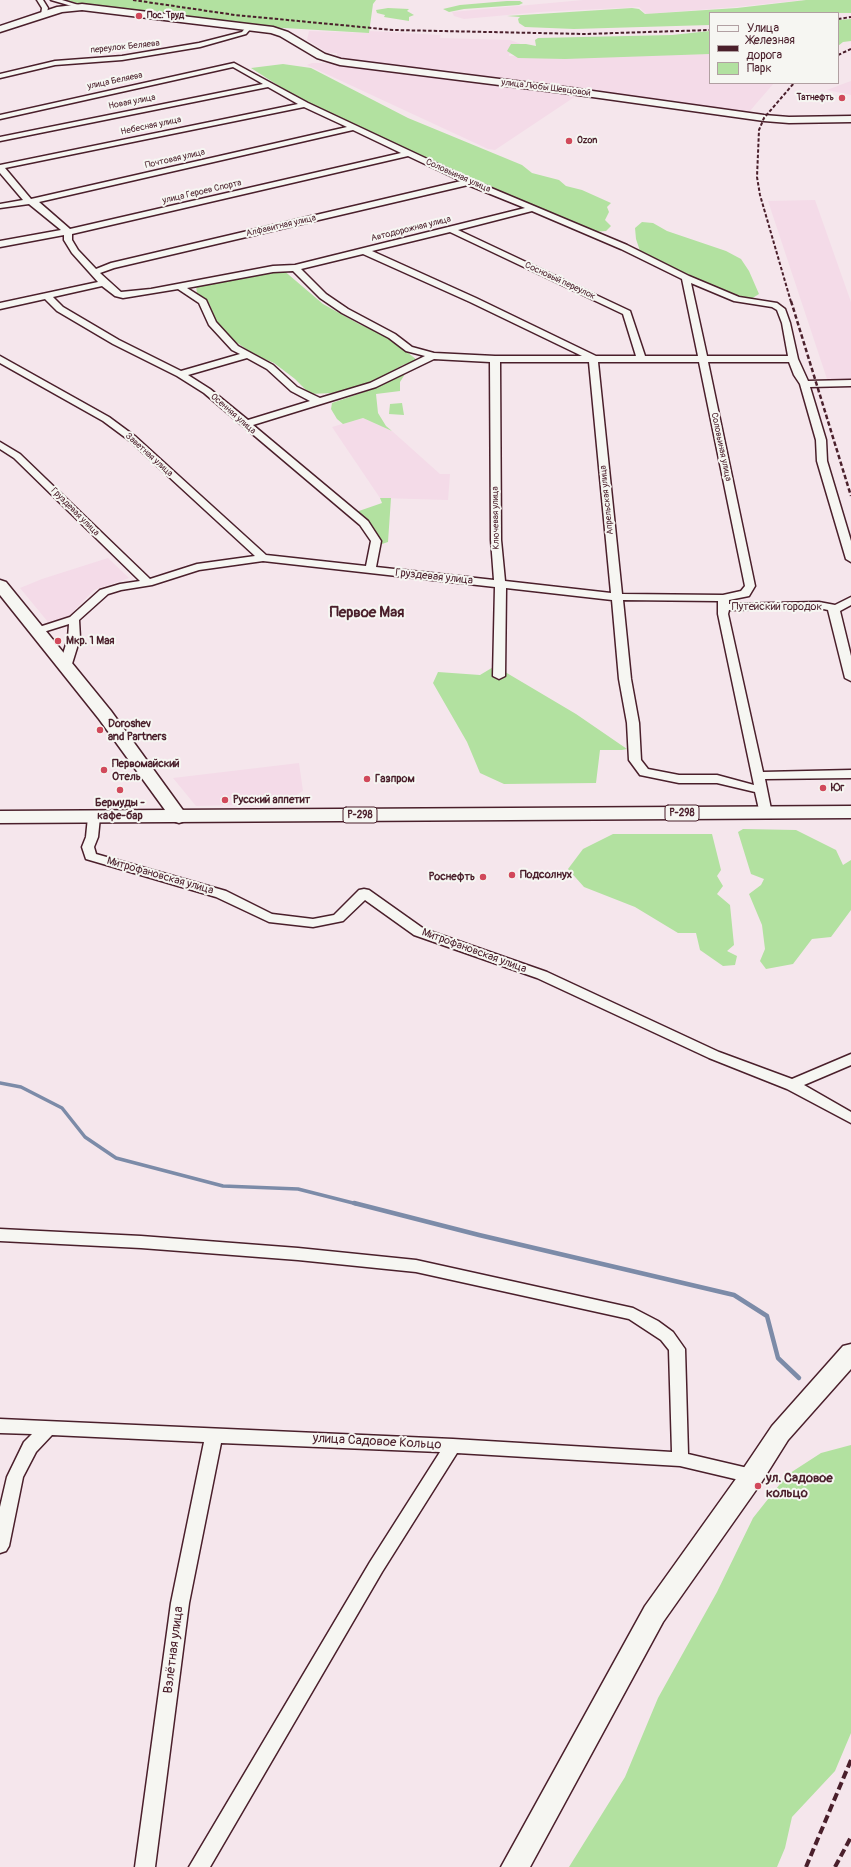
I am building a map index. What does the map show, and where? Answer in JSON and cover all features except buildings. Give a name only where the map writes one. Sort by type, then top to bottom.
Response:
[{"type":"highway","name":"Р-298","points":[[0,817],[179,817],[454,813],[847,815]]},
{"type":"street","points":[[40,0],[45,8],[44,15]]},
{"type":"street","points":[[54,0],[82,7]]},
{"type":"street","name":"улица Любы Шевцовой","points":[[0,29],[66,8],[82,7],[273,30],[284,34],[321,56],[340,62],[571,91],[764,118],[789,120],[851,119]]},
{"type":"street","name":"переулок Беляева","points":[[0,76],[55,63],[122,58],[200,45],[244,33],[249,27]]},
{"type":"street","name":"Соловьиная улица","points":[[234,66],[305,105],[408,154],[532,210],[624,247],[686,278],[737,299],[774,305],[781,309],[786,323],[793,359],[799,375],[805,384],[821,440],[822,461],[851,559]]},
{"type":"street","name":"улица Беляева","points":[[0,117],[234,66]]},
{"type":"street","name":"Новая улица","points":[[0,139],[268,85]]},
{"type":"street","name":"Небесная улица","points":[[0,168],[305,105]]},
{"type":"street","name":"Почтовая улица","points":[[0,206],[31,201],[354,128]]},
{"type":"street","name":"улица Героев Спорта","points":[[0,244],[68,232],[408,154]]},
{"type":"street","points":[[0,168],[14,187],[27,200],[36,203],[68,232]]},
{"type":"street","name":"Алфавитная улица","points":[[94,272],[111,266],[469,182]]},
{"type":"street","name":"Автодорожная улица","points":[[68,232],[68,240],[75,251],[104,283],[118,294],[123,295],[273,269],[295,268],[532,210]]},
{"type":"street","name":"Сосновый переулок","points":[[450,229],[627,313],[641,359]]},
{"type":"street","points":[[364,251],[473,300],[593,358]]},
{"type":"street","points":[[295,268],[322,296],[345,311],[392,336],[409,349],[433,356],[495,359],[793,359]]},
{"type":"street","name":"Соловьиная улица","points":[[686,278],[750,586],[745,594],[724,603]]},
{"type":"street","points":[[0,306],[104,283]]},
{"type":"street","points":[[179,286],[203,302],[212,323],[235,348],[270,367],[294,389],[319,401]]},
{"type":"street","name":"Осенняя улица","points":[[47,295],[60,309],[66,313],[116,342],[180,374],[206,391],[364,523],[376,540],[370,570]]},
{"type":"street","points":[[180,374],[247,355]]},
{"type":"street","points":[[245,424],[373,385],[433,356]]},
{"type":"street","name":"Апрельская улица","points":[[593,358],[625,679],[633,723],[635,760],[644,772],[679,779],[717,779],[761,790]]},
{"type":"street","name":"Заветная улица","points":[[0,359],[106,419],[127,435],[263,558]]},
{"type":"street","name":"Ключевая улица","points":[[495,359],[496,540],[500,584],[499,676]]},
{"type":"street","points":[[805,384],[851,383]]},
{"type":"street","name":"Груздевая улица","points":[[0,445],[17,456],[148,583]]},
{"type":"street","name":"Груздевая улица","points":[[37,630],[74,619],[104,592],[120,587],[148,583],[197,567],[263,558],[617,597],[724,603]]},
{"type":"street","points":[[0,585],[5,597],[37,630],[65,667],[105,714],[179,817]]},
{"type":"street","points":[[834,610],[851,600]]},
{"type":"street","name":"Путейский городок","points":[[766,814],[723,614],[724,603],[819,605],[831,607],[834,610],[851,678]]},
{"type":"street","points":[[65,667],[74,638],[74,619]]},
{"type":"street","points":[[758,776],[851,774]]},
{"type":"street","name":"Митрофановская улица","points":[[94,817],[92,838],[88,847],[90,856],[221,894],[269,918],[276,919],[313,923],[338,918],[364,893],[419,932],[542,975],[714,1055],[792,1085],[851,1118]]},
{"type":"street","points":[[792,1085],[851,1059]]},
{"type":"street","points":[[0,1235],[141,1242],[298,1254],[416,1266],[633,1314],[667,1336],[677,1349],[680,1459]]},
{"type":"street","points":[[514,1867],[654,1614],[752,1476],[780,1433],[851,1353]]},
{"type":"street","name":"улица Садовое Кольцо","points":[[0,1426],[453,1446],[680,1459],[752,1476]]},
{"type":"street","points":[[0,1546],[16,1477],[30,1447],[49,1428]]},
{"type":"street","name":"Взлётная улица","points":[[145,1867],[180,1603],[214,1435]]},
{"type":"street","points":[[199,1867],[376,1567],[401,1530],[453,1446]]},
{"type":"shaded area","points":[[583,0],[803,0],[646,14],[639,7],[540,12],[464,19],[454,16],[452,12]]},
{"type":"shaded area","points":[[309,31],[369,33],[370,31],[441,35],[440,38],[510,40],[529,47],[529,54],[509,54],[509,56],[709,54],[709,84],[773,84],[749,112],[624,94],[493,78],[461,72],[350,61],[351,59],[337,58],[337,53],[328,53],[307,40]]},
{"type":"shaded area","points":[[312,63],[331,63],[579,94],[495,150],[488,149],[307,65]]},
{"type":"shaded area","points":[[851,81],[851,95],[827,90],[848,82]]},
{"type":"shaded area","points":[[815,200],[851,302],[851,381],[828,382],[768,201]]},
{"type":"shaded area","points":[[363,418],[392,431],[440,474],[450,474],[448,500],[380,498],[332,427]]},
{"type":"shaded area","points":[[108,558],[129,578],[94,590],[69,616],[48,622],[20,588],[42,579]]},
{"type":"shaded area","points":[[299,763],[303,791],[290,799],[274,804],[196,806],[173,778]]},
{"type":"green space","points":[[65,0],[376,0],[373,4],[369,33],[267,27],[89,6]]},
{"type":"green space","points":[[806,0],[851,0],[851,13],[709,12],[709,25],[574,29],[525,27],[519,23],[518,19],[520,17],[507,16],[632,8],[639,9],[645,14],[737,8]]},
{"type":"green space","points":[[520,1],[523,3],[519,5],[464,9],[449,12],[443,9],[460,5]]},
{"type":"green space","points":[[388,8],[409,9],[407,11],[414,15],[409,17],[409,21],[384,17],[385,15],[377,13],[376,10]]},
{"type":"green space","points":[[851,19],[851,41],[843,42],[839,45],[839,20]]},
{"type":"green space","points":[[709,31],[709,54],[565,59],[518,58],[507,51],[511,44],[536,46],[535,40],[538,38],[672,35]]},
{"type":"green space","points":[[283,64],[311,68],[408,118],[522,165],[532,173],[559,180],[566,186],[582,190],[611,203],[607,207],[609,212],[605,220],[611,226],[606,231],[592,232],[487,186],[333,116],[293,95],[251,68]]},
{"type":"green space","points":[[642,222],[653,223],[667,231],[726,251],[741,259],[749,271],[759,294],[751,299],[738,298],[641,254],[636,239],[635,228]]},
{"type":"green space","points":[[282,269],[323,304],[359,324],[387,336],[417,360],[403,365],[371,383],[332,393],[310,394],[295,379],[274,363],[255,355],[230,338],[215,322],[210,305],[197,293],[196,286]]},
{"type":"green space","points":[[405,374],[400,382],[400,391],[376,394],[378,413],[386,426],[392,431],[363,418],[343,424],[337,419],[331,409],[332,403],[376,388]]},
{"type":"green space","points":[[402,403],[404,415],[389,414],[390,404]]},
{"type":"green space","points":[[380,498],[391,498],[388,542],[382,544],[356,512],[382,503]]},
{"type":"green space","points":[[495,666],[576,714],[627,749],[600,750],[596,783],[504,784],[480,773],[467,742],[433,683],[438,672],[480,675]]},
{"type":"green space","points":[[743,829],[796,830],[836,850],[843,865],[851,860],[851,910],[831,937],[812,939],[793,964],[766,969],[760,961],[765,949],[762,925],[749,894],[761,885],[764,879],[751,874],[738,832]]},
{"type":"green space","points":[[613,834],[712,834],[721,870],[717,876],[723,886],[717,894],[730,905],[734,945],[727,951],[737,956],[735,965],[723,966],[700,950],[696,933],[678,933],[635,907],[584,887],[568,869],[583,849]]},
{"type":"green space","points":[[851,1445],[851,1733],[835,1771],[792,1817],[785,1848],[777,1867],[569,1867],[625,1777],[658,1698],[717,1592],[753,1518],[787,1475],[821,1453]]},
{"type":"waterway","points":[[0,1083],[21,1087],[62,1108],[85,1137],[116,1158],[223,1186],[298,1189],[357,1204]]},
{"type":"waterway","points":[[354,1203],[479,1235],[734,1295],[767,1316],[778,1358],[799,1378]]},
{"type":"railway","points":[[133,0],[235,15],[393,30],[585,34],[709,30]]},
{"type":"railway","points":[[839,19],[851,17]]},
{"type":"railway","points":[[839,55],[851,49]]},
{"type":"railway","points":[[791,302],[760,195],[757,177],[759,130],[764,118],[793,84]]},
{"type":"railway","points":[[791,301],[851,496]]},
{"type":"railway","points":[[806,1867],[851,1760]]},
{"type":"railway","points":[[835,1867],[851,1837]]},
{"type":"place","name":"Пос. Труд","points":[[139,16]]},
{"type":"place","name":"Татнефть","points":[[842,98]]},
{"type":"place","name":"Ozon","points":[[569,141]]},
{"type":"place","name":"Мкр. 1 Мая","points":[[58,641]]},
{"type":"place","name":"Doroshev and Partners","points":[[100,730]]},
{"type":"place","name":"Первомайский Отель","points":[[104,770]]},
{"type":"place","name":"Газпром","points":[[367,779]]},
{"type":"place","name":"Юг","points":[[823,788]]},
{"type":"place","name":"Бермуды - кафе-бар","points":[[120,790]]},
{"type":"place","name":"Русский аппетит","points":[[225,800]]},
{"type":"place","name":"Подсолнух","points":[[512,875]]},
{"type":"place","name":"Роснефть","points":[[483,877]]},
{"type":"place","name":"ул. Садовое кольцо","points":[[758,1486]]},
{"type":"district","name":"Первое Мая","points":[[367,613]]}]
